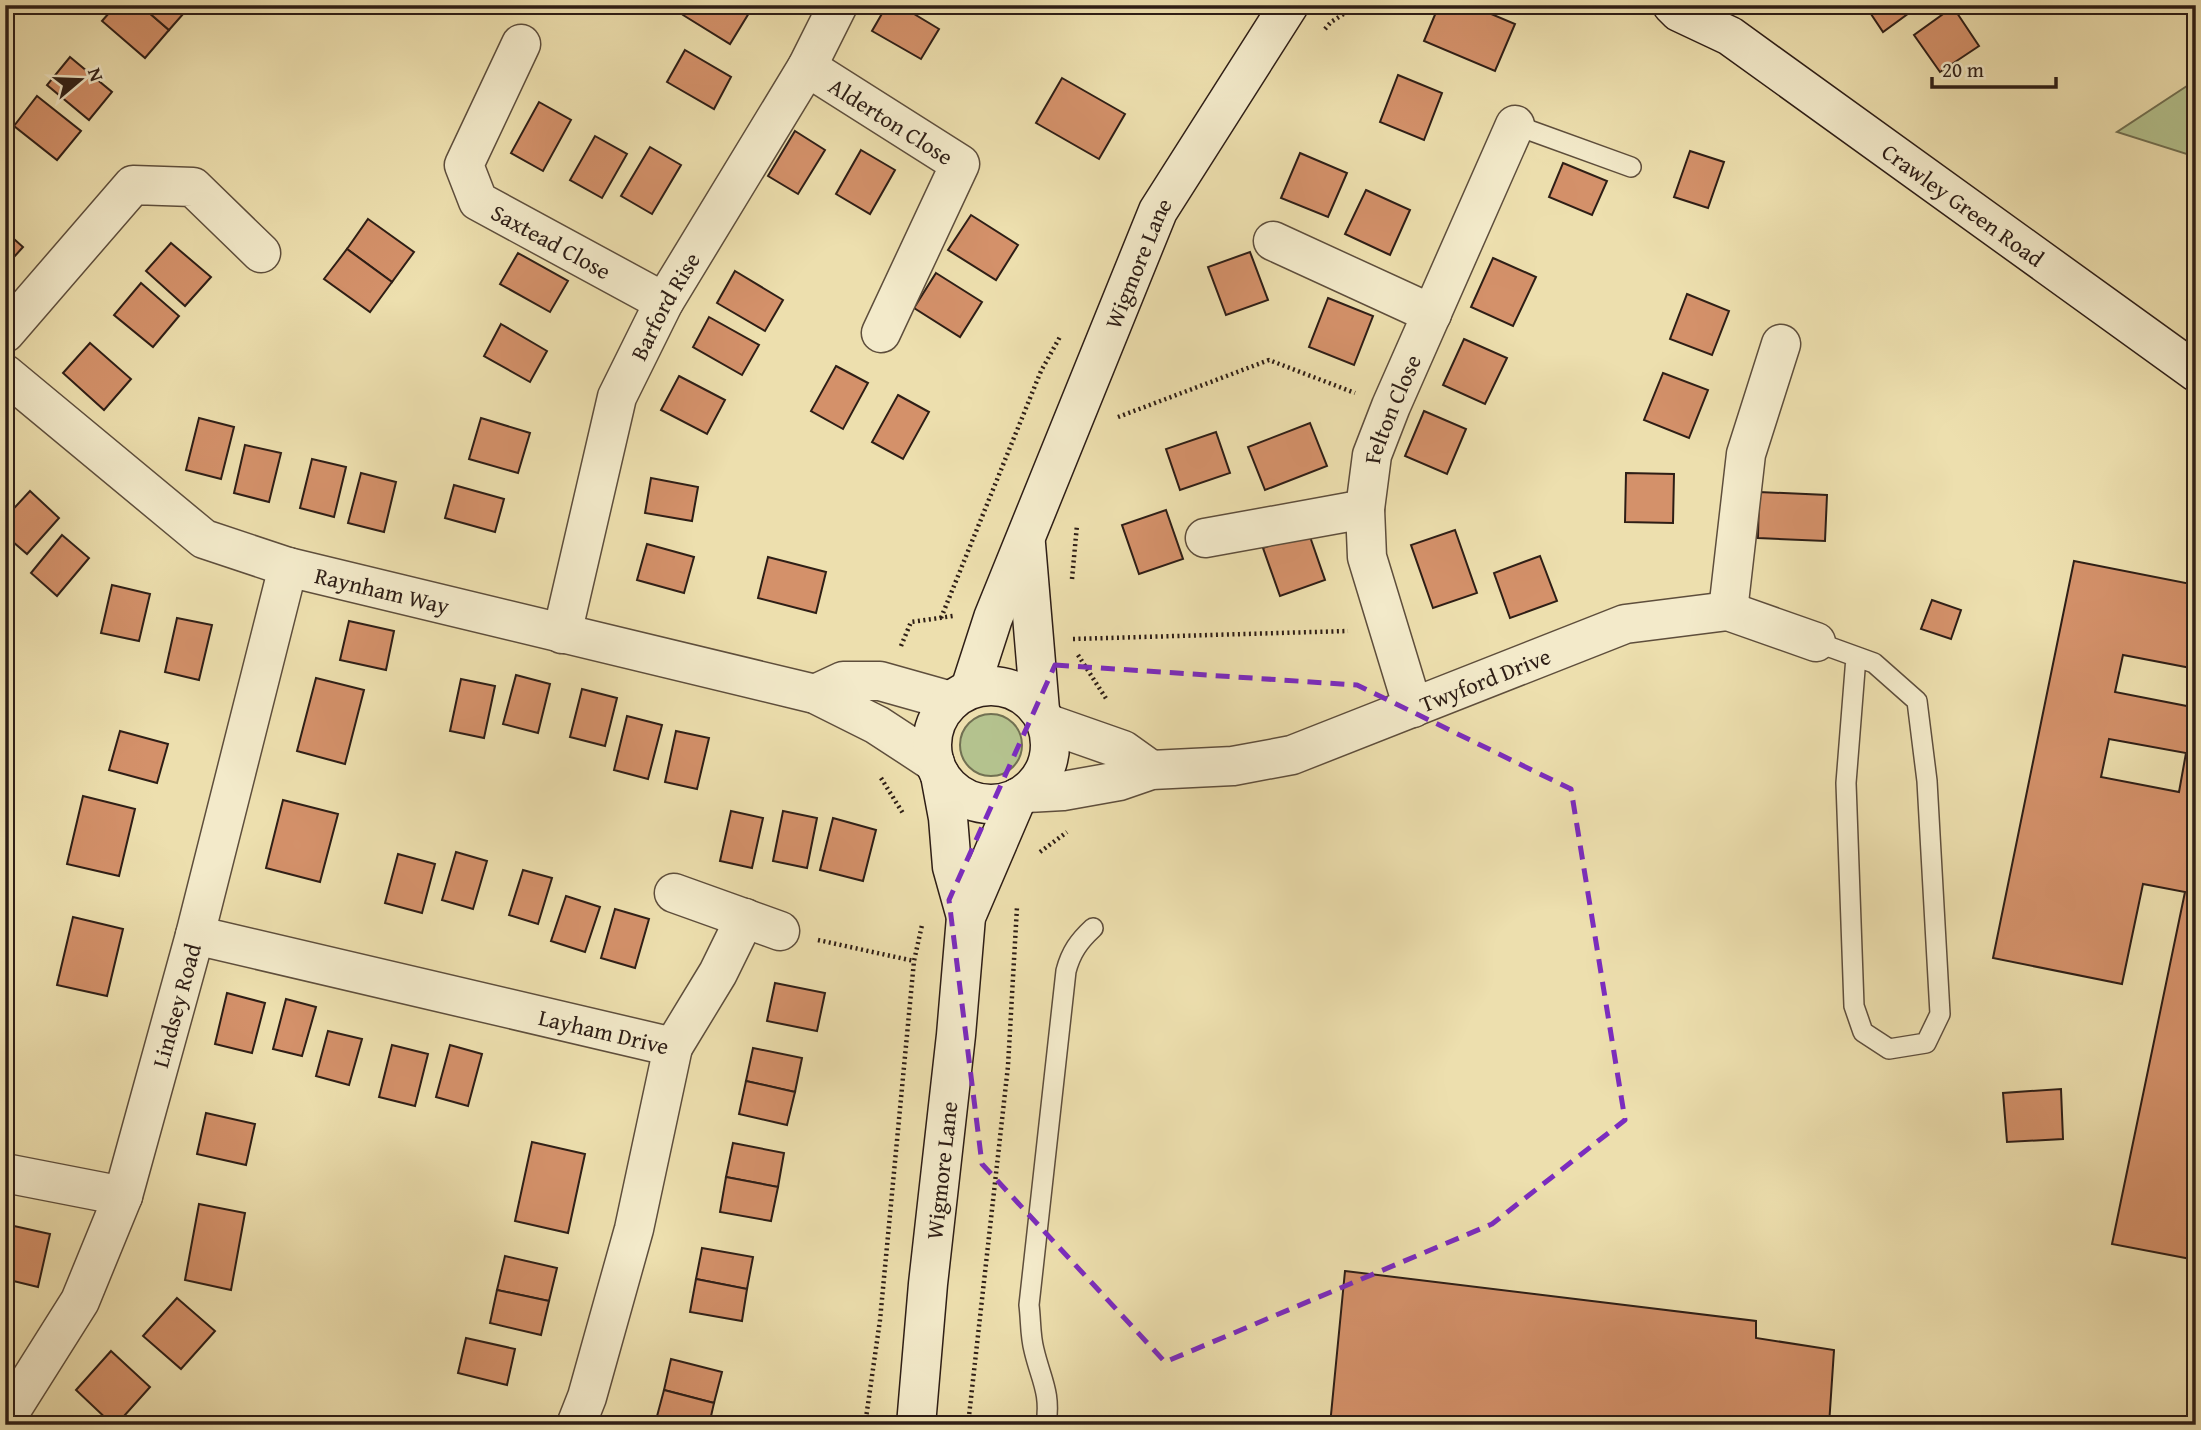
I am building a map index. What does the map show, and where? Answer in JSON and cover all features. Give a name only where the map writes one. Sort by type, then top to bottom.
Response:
[{"type":"street","name":"Barford Rise","points":[[562,634],[617,397],[664,302],[807,67],[838,5]]},
{"type":"street","name":"Wigmore Lane","points":[[966,917],[952,867],[948,818],[932,747],[933,729],[940,714],[960,695],[1026,541],[1158,211],[1289,5]]},
{"type":"street","name":"Crawley Green Road","points":[[1672,5],[1679,12],[1730,36],[2196,372]]},
{"type":"street","name":"Crawley Green Road","points":[[1707,5],[1730,36]]},
{"type":"street","name":"Saxtead Close","points":[[521,44],[464,165],[478,201],[664,302]]},
{"type":"street","name":"Alderton Close","points":[[807,67],[960,164],[881,333]]},
{"type":"street","name":"Felton Close","points":[[1413,708],[1367,557],[1365,509],[1372,455],[1515,125]]},
{"type":"street","points":[[5,333],[133,185],[193,187],[261,253]]},
{"type":"street","points":[[1273,241],[1432,314]]},
{"type":"street","points":[[1728,611],[1746,454],[1781,344]]},
{"type":"street","name":"Raynham Way","points":[[5,374],[204,539],[288,567],[815,694],[877,725],[937,769]]},
{"type":"street","points":[[1205,538],[1365,509]]},
{"type":"street","name":"Wigmore Lane","points":[[916,1425],[966,917],[1022,795],[1040,779],[1048,761],[1050,742],[1043,717],[1026,541]]},
{"type":"street","name":"Lindsey Road","points":[[5,1420],[80,1301],[123,1196],[195,935],[288,567]]},
{"type":"street","name":"Twyford Drive","points":[[1022,795],[1119,781],[1151,770],[1233,766],[1292,755],[1625,624],[1728,611],[1816,642]]},
{"type":"street","points":[[815,694],[843,681],[880,681],[960,695],[996,685],[1020,693],[1043,717],[1123,750],[1151,770]]},
{"type":"street","points":[[937,769],[961,796],[974,802],[1003,803],[1022,795]]},
{"type":"street","points":[[674,893],[780,931]]},
{"type":"street","points":[[673,1047],[718,973],[745,918]]},
{"type":"street","name":"Layham Drive","points":[[195,935],[673,1047],[634,1229],[587,1397],[576,1425]]},
{"type":"street","points":[[5,1173],[123,1196]]},
{"type":"lane","points":[[1515,125],[1631,167]]},
{"type":"lane","points":[[1816,642],[1874,663],[1917,701],[1927,781],[1940,1014],[1926,1043],[1889,1049],[1863,1032],[1854,1006],[1846,783],[1856,657]]},
{"type":"lane","points":[[1046,1425],[1048,1395],[1033,1348],[1030,1306],[1066,971],[1070,956],[1079,941],[1094,928]]},
{"type":"path","points":[[1322,32],[1331,22],[1358,5]]},
{"type":"path","points":[[1110,420],[1269,360],[1391,407]]},
{"type":"path","points":[[1072,584],[1079,516]]},
{"type":"path","points":[[900,647],[911,622],[962,614]]},
{"type":"path","points":[[1108,701],[1068,639],[1349,631]]},
{"type":"path","points":[[1031,859],[1076,826]]},
{"type":"path","points":[[968,1425],[1008,1066],[1018,894]]},
{"type":"path","points":[[780,931],[914,961],[880,1320],[865,1425]]},
{"type":"highlighted area","points":[[1055,665],[1357,685],[1571,789],[1625,1120],[1492,1224],[1165,1362],[982,1164],[949,900]]},
{"type":"green space","points":[[2196,80],[2196,157],[2117,132]]},
{"type":"green space","points":[[985,714],[997,714],[1013,723],[1020,733],[1020,757],[1013,767],[997,776],[985,776],[974,771],[965,762],[960,751],[960,739],[965,728],[974,719]]},
{"type":"building","points":[[116,5],[140,5],[169,30],[145,58],[102,21]]},
{"type":"building","points":[[140,5],[191,5],[169,30]]},
{"type":"building","points":[[689,5],[737,5],[749,13],[730,44],[683,15]]},
{"type":"building","points":[[887,5],[899,5],[939,29],[921,59],[872,31]]},
{"type":"building","points":[[1439,5],[1470,5],[1515,24],[1495,71],[1424,41]]},
{"type":"building","points":[[1865,5],[1920,5],[1883,32]]},
{"type":"building","points":[[1953,7],[1979,46],[1940,72],[1914,35]]},
{"type":"building","points":[[685,50],[731,77],[714,109],[667,82]]},
{"type":"building","points":[[70,57],[112,92],[89,120],[47,85]]},
{"type":"building","points":[[1398,75],[1442,93],[1424,140],[1380,122]]},
{"type":"building","points":[[1062,78],[1125,114],[1099,159],[1036,123]]},
{"type":"building","points":[[37,96],[81,131],[57,160],[14,126]]},
{"type":"building","points":[[539,102],[571,120],[543,171],[511,153]]},
{"type":"building","points":[[795,131],[825,150],[798,194],[768,176]]},
{"type":"building","points":[[595,136],[627,154],[602,198],[570,180]]},
{"type":"building","points":[[650,147],[681,165],[652,214],[621,196]]},
{"type":"building","points":[[861,150],[895,170],[870,214],[836,194]]},
{"type":"building","points":[[1690,151],[1724,162],[1708,208],[1674,197]]},
{"type":"building","points":[[1300,153],[1347,173],[1328,217],[1281,198]]},
{"type":"building","points":[[1563,163],[1607,181],[1592,215],[1549,197]]},
{"type":"building","points":[[1366,190],[1410,210],[1390,255],[1345,234]]},
{"type":"building","points":[[971,215],[1018,245],[996,280],[948,250]]},
{"type":"building","points":[[368,219],[414,252],[392,282],[347,249]]},
{"type":"building","points":[[5,231],[23,247],[5,267]]},
{"type":"building","points":[[171,243],[211,277],[185,306],[146,271]]},
{"type":"building","points":[[347,249],[392,282],[370,312],[324,279]]},
{"type":"building","points":[[1250,252],[1268,300],[1226,315],[1208,267]]},
{"type":"building","points":[[518,253],[568,281],[550,312],[500,284]]},
{"type":"building","points":[[1493,258],[1536,277],[1513,326],[1471,307]]},
{"type":"building","points":[[735,271],[783,300],[765,331],[717,303]]},
{"type":"building","points":[[936,273],[982,302],[960,337],[914,308]]},
{"type":"building","points":[[141,283],[179,316],[153,347],[114,315]]},
{"type":"building","points":[[1687,294],[1729,311],[1712,355],[1670,339]]},
{"type":"building","points":[[1328,298],[1373,316],[1354,365],[1309,347]]},
{"type":"building","points":[[709,317],[759,345],[742,375],[693,347]]},
{"type":"building","points":[[501,324],[547,351],[530,382],[484,356]]},
{"type":"building","points":[[1464,339],[1507,358],[1485,404],[1443,385]]},
{"type":"building","points":[[90,343],[131,379],[104,410],[63,373]]},
{"type":"building","points":[[836,366],[868,383],[843,429],[811,411]]},
{"type":"building","points":[[1663,373],[1708,390],[1689,438],[1644,420]]},
{"type":"building","points":[[679,376],[725,400],[707,434],[661,410]]},
{"type":"building","points":[[898,395],[929,412],[903,459],[872,442]]},
{"type":"building","points":[[1424,411],[1466,429],[1447,474],[1405,456]]},
{"type":"building","points":[[199,418],[234,427],[221,479],[186,470]]},
{"type":"building","points":[[481,418],[530,433],[518,473],[469,459]]},
{"type":"building","points":[[1310,423],[1327,466],[1265,490],[1248,447]]},
{"type":"building","points":[[1216,432],[1230,473],[1180,490],[1166,449]]},
{"type":"building","points":[[245,445],[281,453],[269,502],[234,493]]},
{"type":"building","points":[[312,459],[346,467],[334,517],[300,508]]},
{"type":"building","points":[[361,473],[396,482],[384,532],[348,523]]},
{"type":"building","points":[[1626,473],[1674,474],[1673,523],[1625,522]]},
{"type":"building","points":[[651,478],[698,487],[692,521],[645,513]]},
{"type":"building","points":[[454,485],[504,499],[495,532],[445,518]]},
{"type":"building","points":[[30,491],[59,518],[27,554],[5,535],[5,518]]},
{"type":"building","points":[[1759,492],[1827,495],[1825,541],[1758,538]]},
{"type":"building","points":[[1166,510],[1183,559],[1139,574],[1122,525]]},
{"type":"building","points":[[1455,530],[1477,593],[1433,608],[1411,545]]},
{"type":"building","points":[[1308,531],[1325,580],[1280,596],[1263,548]]},
{"type":"building","points":[[62,535],[89,558],[57,596],[31,573]]},
{"type":"building","points":[[647,544],[694,557],[684,593],[637,580]]},
{"type":"building","points":[[1540,556],[1557,601],[1510,618],[1494,573]]},
{"type":"building","points":[[768,557],[826,572],[816,613],[758,598]]},
{"type":"building","points":[[2074,561],[2196,585],[2196,669],[2123,655],[2115,692],[2192,707],[2196,687],[2196,1260],[2112,1244],[2185,892],[2143,884],[2122,984],[1993,958]],"holes":[[[2109,739],[2186,753],[2179,792],[2101,777]]]},
{"type":"building","points":[[112,585],[150,594],[139,641],[101,633]]},
{"type":"building","points":[[1932,600],[1961,610],[1951,639],[1921,629]]},
{"type":"building","points":[[177,618],[212,625],[199,680],[165,672]]},
{"type":"building","points":[[349,621],[394,631],[386,670],[340,660]]},
{"type":"building","points":[[516,675],[550,684],[538,733],[503,724]]},
{"type":"building","points":[[316,678],[364,690],[345,764],[297,751]]},
{"type":"building","points":[[461,679],[495,686],[484,738],[450,731]]},
{"type":"building","points":[[582,689],[617,698],[605,746],[570,737]]},
{"type":"building","points":[[627,716],[662,725],[648,779],[614,770]]},
{"type":"building","points":[[120,731],[168,744],[157,783],[109,770]]},
{"type":"building","points":[[676,731],[709,738],[697,789],[665,782]]},
{"type":"building","points":[[83,796],[135,809],[119,876],[67,864]]},
{"type":"building","points":[[283,800],[338,814],[320,882],[266,868]]},
{"type":"building","points":[[731,811],[763,818],[752,868],[720,861]]},
{"type":"building","points":[[783,811],[817,818],[807,868],[773,861]]},
{"type":"building","points":[[833,818],[876,830],[863,881],[820,870]]},
{"type":"building","points":[[456,852],[487,861],[473,909],[442,900]]},
{"type":"building","points":[[398,854],[435,864],[422,913],[385,903]]},
{"type":"building","points":[[523,870],[552,878],[538,924],[509,915]]},
{"type":"building","points":[[566,896],[600,907],[585,952],[551,941]]},
{"type":"building","points":[[615,909],[649,919],[635,968],[601,958]]},
{"type":"building","points":[[73,917],[123,929],[107,996],[57,985]]},
{"type":"building","points":[[775,983],[825,993],[817,1031],[767,1021]]},
{"type":"building","points":[[227,993],[265,1003],[252,1053],[215,1044]]},
{"type":"building","points":[[286,999],[316,1007],[302,1056],[273,1049]]},
{"type":"building","points":[[328,1031],[362,1039],[349,1085],[316,1076]]},
{"type":"building","points":[[392,1045],[428,1054],[415,1106],[379,1097]]},
{"type":"building","points":[[450,1045],[482,1054],[468,1106],[436,1097]]},
{"type":"building","points":[[753,1048],[802,1058],[795,1092],[746,1081]]},
{"type":"building","points":[[746,1081],[795,1092],[787,1125],[739,1114]]},
{"type":"building","points":[[2061,1089],[2063,1139],[2007,1142],[2003,1093]]},
{"type":"building","points":[[206,1113],[255,1124],[246,1165],[197,1154]]},
{"type":"building","points":[[532,1142],[585,1154],[568,1233],[515,1221]]},
{"type":"building","points":[[733,1143],[784,1153],[778,1187],[726,1177]]},
{"type":"building","points":[[726,1177],[778,1187],[771,1221],[720,1212]]},
{"type":"building","points":[[199,1204],[245,1213],[231,1290],[185,1280]]},
{"type":"building","points":[[5,1224],[50,1234],[38,1287],[5,1279]]},
{"type":"building","points":[[702,1248],[753,1257],[747,1289],[696,1279]]},
{"type":"building","points":[[505,1256],[557,1268],[549,1301],[497,1290]]},
{"type":"building","points":[[1345,1271],[1756,1321],[1756,1338],[1834,1350],[1829,1425],[1330,1425]]},
{"type":"building","points":[[696,1279],[747,1289],[742,1321],[690,1312]]},
{"type":"building","points":[[497,1290],[549,1301],[541,1335],[490,1323]]},
{"type":"building","points":[[177,1298],[215,1331],[181,1369],[143,1336]]},
{"type":"building","points":[[466,1338],[515,1349],[507,1385],[458,1373]]},
{"type":"building","points":[[111,1351],[150,1387],[116,1425],[76,1390]]},
{"type":"building","points":[[671,1359],[722,1372],[714,1403],[664,1390]]},
{"type":"building","points":[[664,1390],[714,1403],[709,1425],[673,1425],[656,1420]]}]
